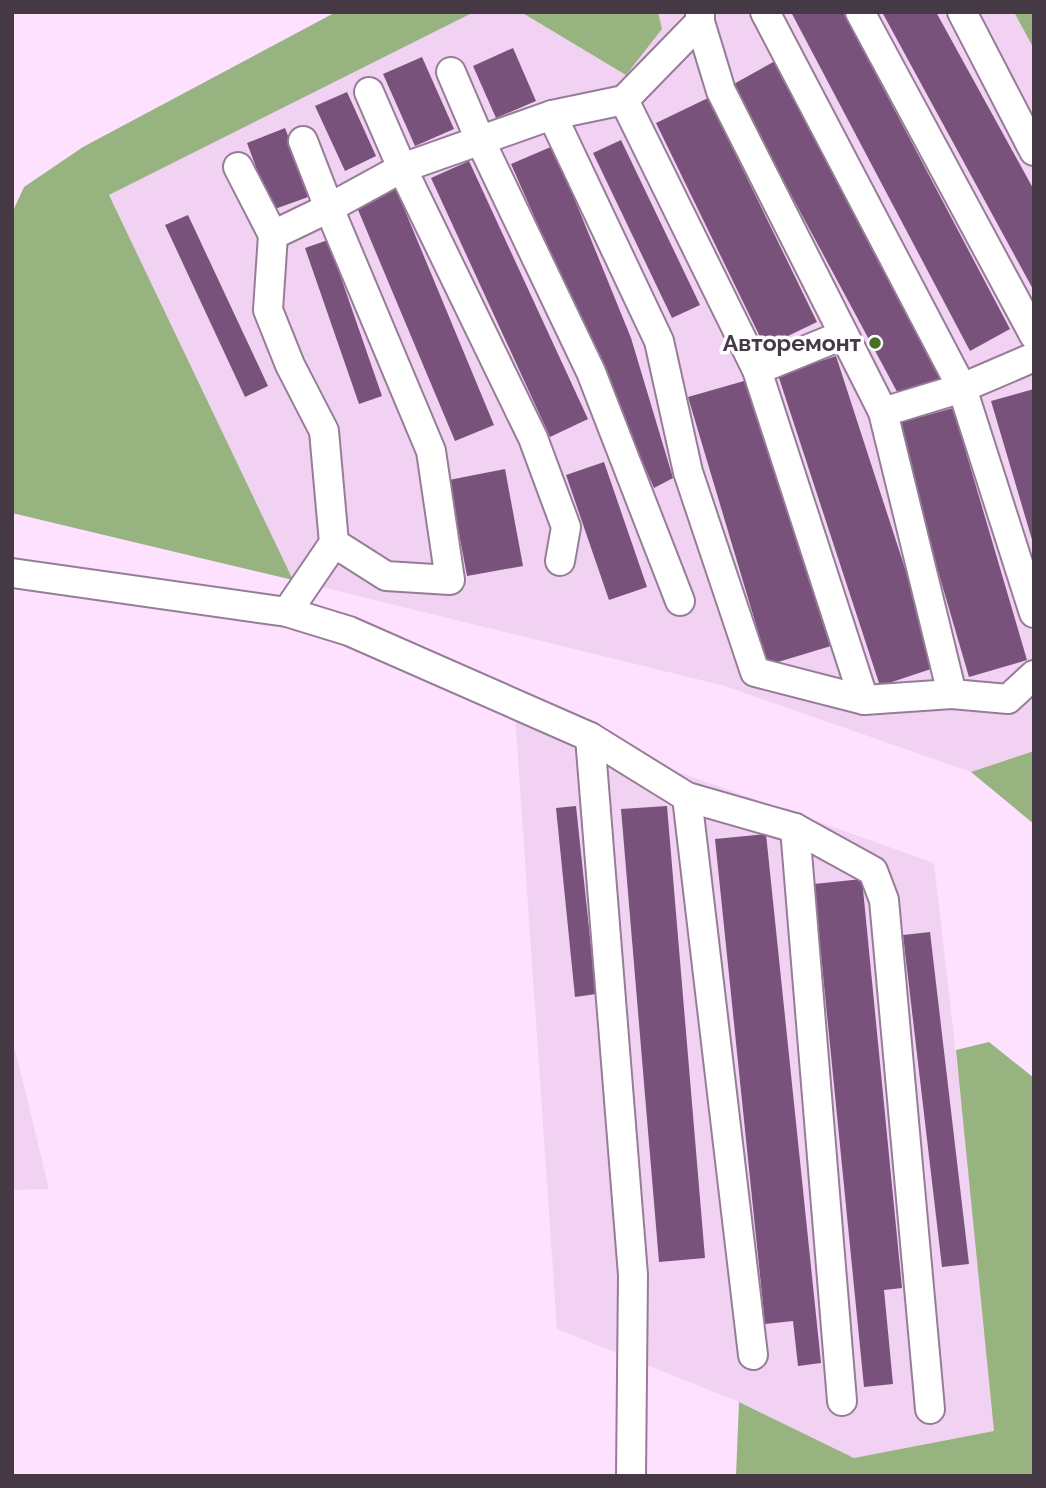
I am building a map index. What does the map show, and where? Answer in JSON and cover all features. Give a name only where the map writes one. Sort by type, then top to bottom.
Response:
[{"type":"lane","points":[[765,12],[962,388],[1034,613]]},
{"type":"lane","points":[[860,12],[1034,335]]},
{"type":"lane","points":[[962,12],[1034,151]]},
{"type":"lane","points":[[273,234],[402,168],[552,115],[624,100],[700,17]]},
{"type":"lane","points":[[700,17],[720,91],[883,412],[952,694]]},
{"type":"lane","points":[[451,72],[480,140],[591,372],[680,601]]},
{"type":"lane","points":[[369,92],[402,168],[533,438],[566,527],[560,561]]},
{"type":"lane","points":[[624,100],[757,370],[864,700]]},
{"type":"lane","points":[[552,115],[659,341],[688,472],[755,673],[864,700],[952,694],[1008,699],[1034,676]]},
{"type":"lane","points":[[303,141],[328,208],[430,451],[450,580],[386,576],[334,543]]},
{"type":"lane","points":[[238,167],[273,234],[268,310],[290,365],[324,431],[334,543],[287,612]]},
{"type":"lane","points":[[757,370],[843,335]]},
{"type":"lane","points":[[883,412],[962,388],[1034,357]]},
{"type":"lane","points":[[12,573],[287,612],[349,631],[590,737],[687,797],[795,828],[873,871],[884,900],[930,1409]]},
{"type":"lane","points":[[590,737],[633,1275],[631,1476]]},
{"type":"lane","points":[[687,797],[753,1355]]},
{"type":"lane","points":[[795,828],[842,1401]]},
{"type":"shaded area","points":[[474,12],[1014,12],[1034,49],[1034,751],[971,772],[725,686],[293,580],[109,195]]},
{"type":"shaded area","points":[[515,714],[934,863],[969,1169],[994,1431],[854,1458],[739,1402],[557,1329]]},
{"type":"shaded area","points":[[12,1037],[49,1189],[12,1190]]},
{"type":"green space","points":[[336,12],[474,12],[109,195],[293,580],[12,513],[12,213],[24,187],[83,147]]},
{"type":"green space","points":[[521,12],[658,12],[662,29],[626,75]]},
{"type":"green space","points":[[1014,12],[1034,12],[1034,49]]},
{"type":"green space","points":[[1034,751],[1034,824],[971,772]]},
{"type":"green space","points":[[989,1042],[1034,1078],[1034,1476],[736,1476],[739,1402],[854,1458],[994,1431],[956,1050]]},
{"type":"building","points":[[791,12],[843,12],[1010,329],[970,351]]},
{"type":"building","points":[[882,12],[936,12],[1034,190],[1034,291]]},
{"type":"building","points":[[513,48],[536,101],[496,118],[473,66]]},
{"type":"building","points":[[422,57],[454,129],[415,146],[383,74]]},
{"type":"building","points":[[775,61],[944,376],[901,399],[732,85]]},
{"type":"building","points":[[347,92],[376,156],[345,171],[315,106]]},
{"type":"building","points":[[708,98],[817,322],[765,347],[656,123]]},
{"type":"building","points":[[285,128],[311,196],[272,210],[247,143]]},
{"type":"building","points":[[621,140],[700,305],[672,318],[593,153]]},
{"type":"building","points":[[553,146],[631,338],[673,478],[654,488],[511,164]]},
{"type":"building","points":[[469,161],[588,419],[550,437],[431,178]]},
{"type":"building","points":[[396,189],[494,425],[455,441],[356,205]]},
{"type":"building","points":[[188,215],[268,386],[245,397],[165,225]]},
{"type":"building","points":[[328,240],[382,396],[359,404],[305,248]]},
{"type":"building","points":[[836,356],[937,667],[880,686],[778,375]]},
{"type":"building","points":[[751,379],[831,646],[768,665],[688,397]]},
{"type":"building","points":[[1034,389],[1034,543],[1033,543],[991,401]]},
{"type":"building","points":[[953,408],[1027,660],[969,677],[895,424]]},
{"type":"building","points":[[604,462],[647,587],[609,600],[566,475]]},
{"type":"building","points":[[505,469],[523,566],[467,576],[449,480]]},
{"type":"building","points":[[576,806],[596,994],[575,997],[556,808]]},
{"type":"building","points":[[667,806],[705,1258],[659,1262],[621,809]]},
{"type":"building","points":[[766,834],[821,1363],[798,1366],[793,1321],[765,1324],[715,839]]},
{"type":"building","points":[[862,879],[902,1288],[884,1290],[893,1384],[864,1387],[814,884]]},
{"type":"building","points":[[930,932],[969,1264],[942,1267],[903,935]]},
{"type":"place","name":"Авторемонт","points":[[875,343]]}]
